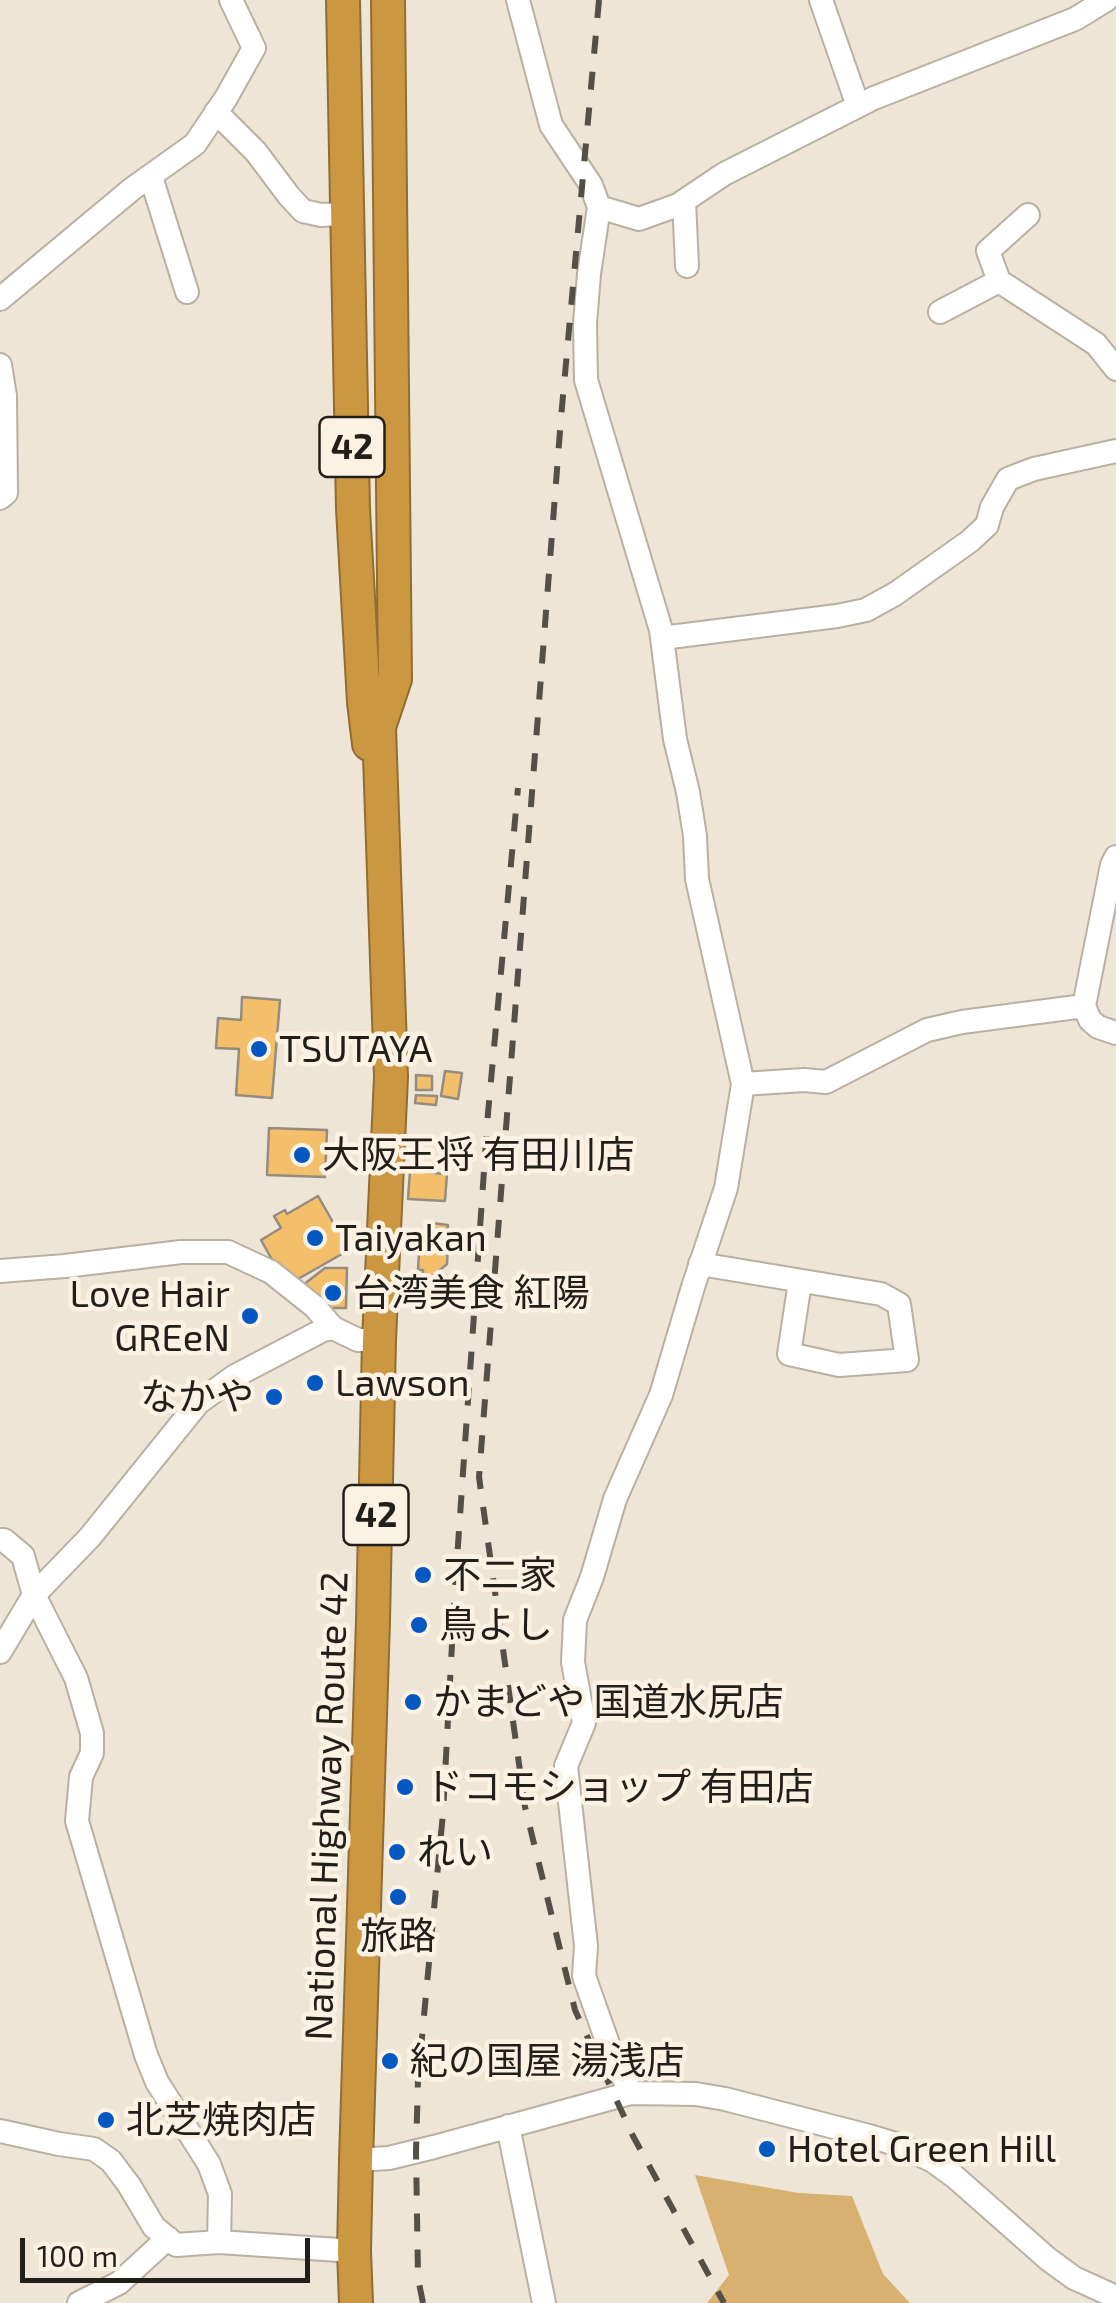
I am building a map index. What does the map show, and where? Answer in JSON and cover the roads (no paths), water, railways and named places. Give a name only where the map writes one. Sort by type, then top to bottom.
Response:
[{"type":"highway","name":"National Highway Route 42","points":[[343,0],[356,208],[353,490],[363,682],[386,892]]},
{"type":"highway","points":[[363,0],[356,208],[379,727]]},
{"type":"highway","name":"National Highway Route 42","points":[[356,2303],[356,2160],[391,1078],[379,727],[394,679],[388,0]]},
{"type":"street","points":[[0,298],[132,189],[196,144],[254,48],[232,0]]},
{"type":"street","points":[[518,0],[551,125],[592,185],[600,207],[585,323],[586,380],[662,638],[675,739],[695,836],[697,879],[743,1084],[726,1188],[662,1395],[616,1500],[575,1620],[573,1662],[584,1722],[566,1766],[586,1946],[584,1976],[612,2055],[632,2093]]},
{"type":"street","points":[[820,0],[858,106]]},
{"type":"street","points":[[600,207],[639,219],[684,201],[724,174],[858,106],[1075,19],[1106,0]]},
{"type":"street","points":[[216,112],[256,152],[303,211],[322,215],[356,208]]},
{"type":"street","points":[[151,177],[187,292]]},
{"type":"street","points":[[684,201],[687,266]]},
{"type":"street","points":[[1028,215],[988,251],[1000,280],[1096,344],[1116,369]]},
{"type":"street","points":[[940,312],[1000,280]]},
{"type":"street","points":[[0,365],[5,396],[6,493],[0,498]]},
{"type":"street","points":[[662,638],[866,610],[970,541],[987,525],[1008,479],[1116,450]]},
{"type":"street","points":[[1116,858],[1084,1006],[1090,1020],[1107,1030],[1116,1049]]},
{"type":"street","points":[[743,1084],[826,1082],[927,1030],[1084,1006]]},
{"type":"street","points":[[0,1271],[182,1252],[228,1252],[271,1272],[316,1307],[333,1328],[358,1340],[380,1340]]},
{"type":"street","points":[[700,1264],[881,1294],[892,1299],[901,1312],[907,1360],[839,1365],[789,1354],[800,1282]]},
{"type":"street","points":[[0,1652],[34,1594],[90,1537],[198,1403],[235,1376],[333,1328]]},
{"type":"street","points":[[0,1540],[23,1556],[34,1594],[76,1678],[92,1732],[92,1753],[81,1778],[77,1822],[146,2055],[157,2082],[209,2164],[220,2194],[219,2242]]},
{"type":"street","points":[[356,2160],[388,2158],[632,2093],[696,2094],[725,2099],[902,2146],[933,2161],[1074,2278],[1116,2298]]},
{"type":"street","points":[[508,2126],[544,2303]]},
{"type":"street","points":[[0,2130],[94,2149],[111,2161],[154,2228],[176,2244],[219,2242],[354,2251]]},
{"type":"street","points":[[79,2303],[119,2283],[168,2238]]},
{"type":"railway","points":[[599,0],[561,418],[479,1477],[525,1807],[575,2010],[633,2136],[724,2303]]},
{"type":"railway","points":[[423,2303],[418,2278],[418,2080],[443,1813],[488,1113],[518,788]]},
{"type":"place","name":"TSUTAYA","points":[[259,1049]]},
{"type":"place","name":"大阪王将 有田川店","points":[[302,1155]]},
{"type":"place","name":"Taiyakan","points":[[315,1238]]},
{"type":"place","name":"台湾美食 紅陽","points":[[333,1293]]},
{"type":"place","name":"Love Hair GREeN","points":[[250,1316]]},
{"type":"place","name":"Lawson","points":[[315,1383]]},
{"type":"place","name":"なかや","points":[[274,1397]]},
{"type":"place","name":"不二家","points":[[423,1575]]},
{"type":"place","name":"鳥よし","points":[[419,1625]]},
{"type":"place","name":"かまどや 国道水尻店","points":[[413,1702]]},
{"type":"place","name":"ドコモショップ 有田店","points":[[405,1787]]},
{"type":"place","name":"れい","points":[[397,1852]]},
{"type":"place","name":"旅路","points":[[398,1897]]},
{"type":"place","name":"紀の国屋 湯浅店","points":[[390,2061]]},
{"type":"place","name":"北芝焼肉店","points":[[106,2120]]},
{"type":"place","name":"Hotel Green Hill","points":[[767,2149]]}]
